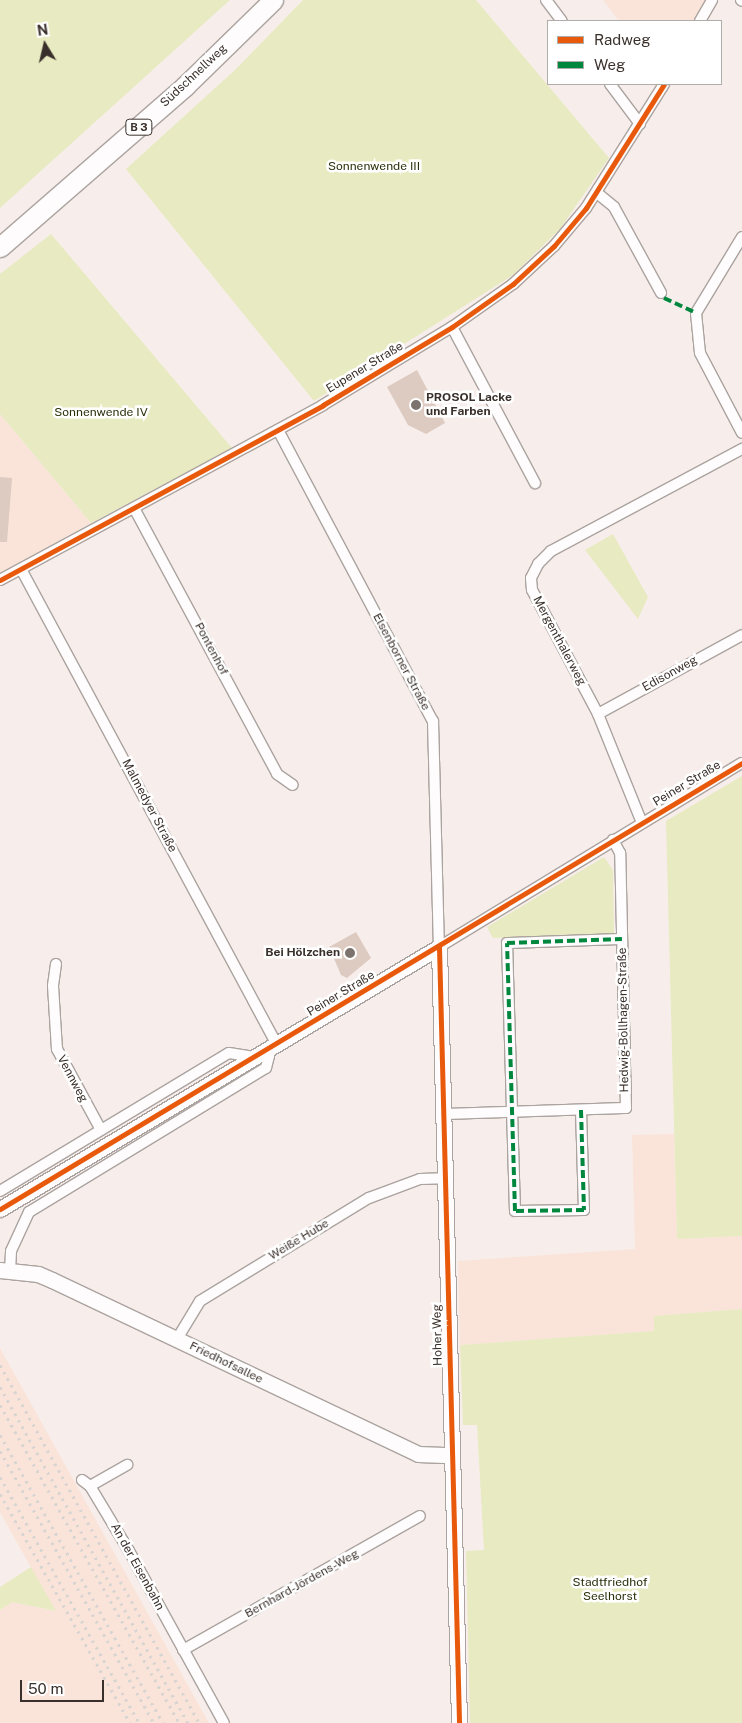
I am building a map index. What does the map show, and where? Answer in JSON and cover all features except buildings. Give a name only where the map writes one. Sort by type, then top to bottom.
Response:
[{"type":"highway","name":"Südschnellweg","points":[[0,232],[62,182],[258,0]]},
{"type":"highway","name":"Südschnellweg","points":[[0,247],[185,86],[273,0]]},
{"type":"street","points":[[546,0],[561,20]]},
{"type":"street","points":[[701,20],[712,0]]},
{"type":"street","points":[[611,85],[640,124]]},
{"type":"street","name":"Eupener Straße","points":[[0,580],[278,430],[452,327],[522,277],[554,246],[597,193],[663,85]]},
{"type":"street","points":[[597,193],[614,207],[661,293]]},
{"type":"street","points":[[742,237],[696,313],[700,353],[742,433]]},
{"type":"street","points":[[452,327],[535,484]]},
{"type":"street","name":"Elsenborner Straße","points":[[278,430],[433,721],[439,947]]},
{"type":"street","name":"Mergenthalerweg","points":[[642,823],[598,714],[532,590],[531,578],[538,564],[551,551],[742,448]]},
{"type":"street","name":"Pontenhof","points":[[134,508],[277,774],[293,785]]},
{"type":"street","name":"Malmedyer Straße","points":[[21,569],[265,1050]]},
{"type":"street","name":"Edisonweg","points":[[598,714],[742,635]]},
{"type":"street","name":"Peiner Straße","points":[[0,1209],[439,947],[742,763]]},
{"type":"street","name":"Hedwig-Bollhagen-Straße","points":[[443,1114],[626,1108],[620,853],[613,840]]},
{"type":"street","points":[[581,1110],[584,1210],[515,1212],[507,943],[622,939]]},
{"type":"street","name":"Hoher Weg","points":[[439,947],[459,1723]]},
{"type":"street","name":"Vennweg","points":[[56,964],[53,986],[57,1049],[101,1130]]},
{"type":"street","points":[[0,1192],[229,1053],[265,1050],[270,1056],[266,1068],[29,1212],[11,1251],[5,1271]]},
{"type":"street","name":"Weiße Hube","points":[[177,1339],[200,1302],[238,1276],[368,1198],[420,1179],[444,1178]]},
{"type":"street","name":"Friedhofsallee","points":[[5,1271],[38,1274],[418,1454],[451,1455]]},
{"type":"street","name":"An der Eisenbahn","points":[[127,1465],[86,1483],[183,1650]]},
{"type":"street","name":"Bernhard-Jördens-Weg","points":[[183,1650],[420,1516]]},
{"type":"street","points":[[183,1650],[224,1723]]},
{"type":"shaded area","points":[[603,0],[712,0],[701,20],[618,20]]},
{"type":"shaded area","points":[[0,414],[91,523],[0,573]]},
{"type":"shaded area","points":[[674,1134],[677,1239],[742,1236],[742,1309],[654,1316],[655,1331],[460,1345],[458,1261],[635,1249],[632,1135]]},
{"type":"shaded area","points":[[0,1348],[209,1723],[0,1723],[0,1610],[12,1602],[55,1611],[0,1512]]},
{"type":"green space","points":[[0,0],[230,0],[0,208]]},
{"type":"green space","name":"Sonnenwende III","points":[[303,0],[476,0],[609,158],[560,229],[513,275],[314,401],[126,169],[236,69]]},
{"type":"green space","name":"Sonnenwende IV","points":[[51,234],[232,448],[91,523],[0,414],[0,274]]},
{"type":"green space","points":[[613,534],[648,597],[638,619],[585,550]]},
{"type":"green space","points":[[742,776],[742,1236],[677,1239],[666,821]]},
{"type":"green space","points":[[604,857],[613,870],[614,935],[493,938],[487,927]]},
{"type":"green space","name":"Stadtfriedhof Seelhorst","points":[[742,1309],[742,1723],[470,1723],[466,1551],[484,1550],[477,1425],[463,1425],[460,1345],[654,1331],[654,1316]]},
{"type":"green space","points":[[31,1567],[56,1611],[12,1602],[0,1610],[0,1587]]},
{"type":"railway","points":[[0,1365],[199,1723]]},
{"type":"railway","points":[[0,1387],[188,1723]]},
{"type":"railway","points":[[0,1405],[179,1723]]},
{"type":"railway","points":[[0,1435],[163,1723]]},
{"type":"railway","points":[[0,1451],[154,1723]]},
{"type":"railway","points":[[0,1477],[139,1723]]},
{"type":"railway","points":[[0,1494],[130,1723]]},
{"type":"marked path","points":[[664,298],[696,313]]},
{"type":"marked path","points":[[581,1110],[584,1210],[515,1211],[507,943],[622,939]]},
{"type":"cycle path","points":[[0,580],[323,405],[452,327],[513,284],[554,246],[586,208],[663,85]]},
{"type":"cycle path","points":[[0,1209],[742,763]]},
{"type":"cycle path","points":[[439,947],[459,1723]]},
{"type":"place","name":"PROSOL Lacke und Farben","points":[[416,405]]},
{"type":"place","name":"Bei Hölzchen","points":[[350,953]]}]
